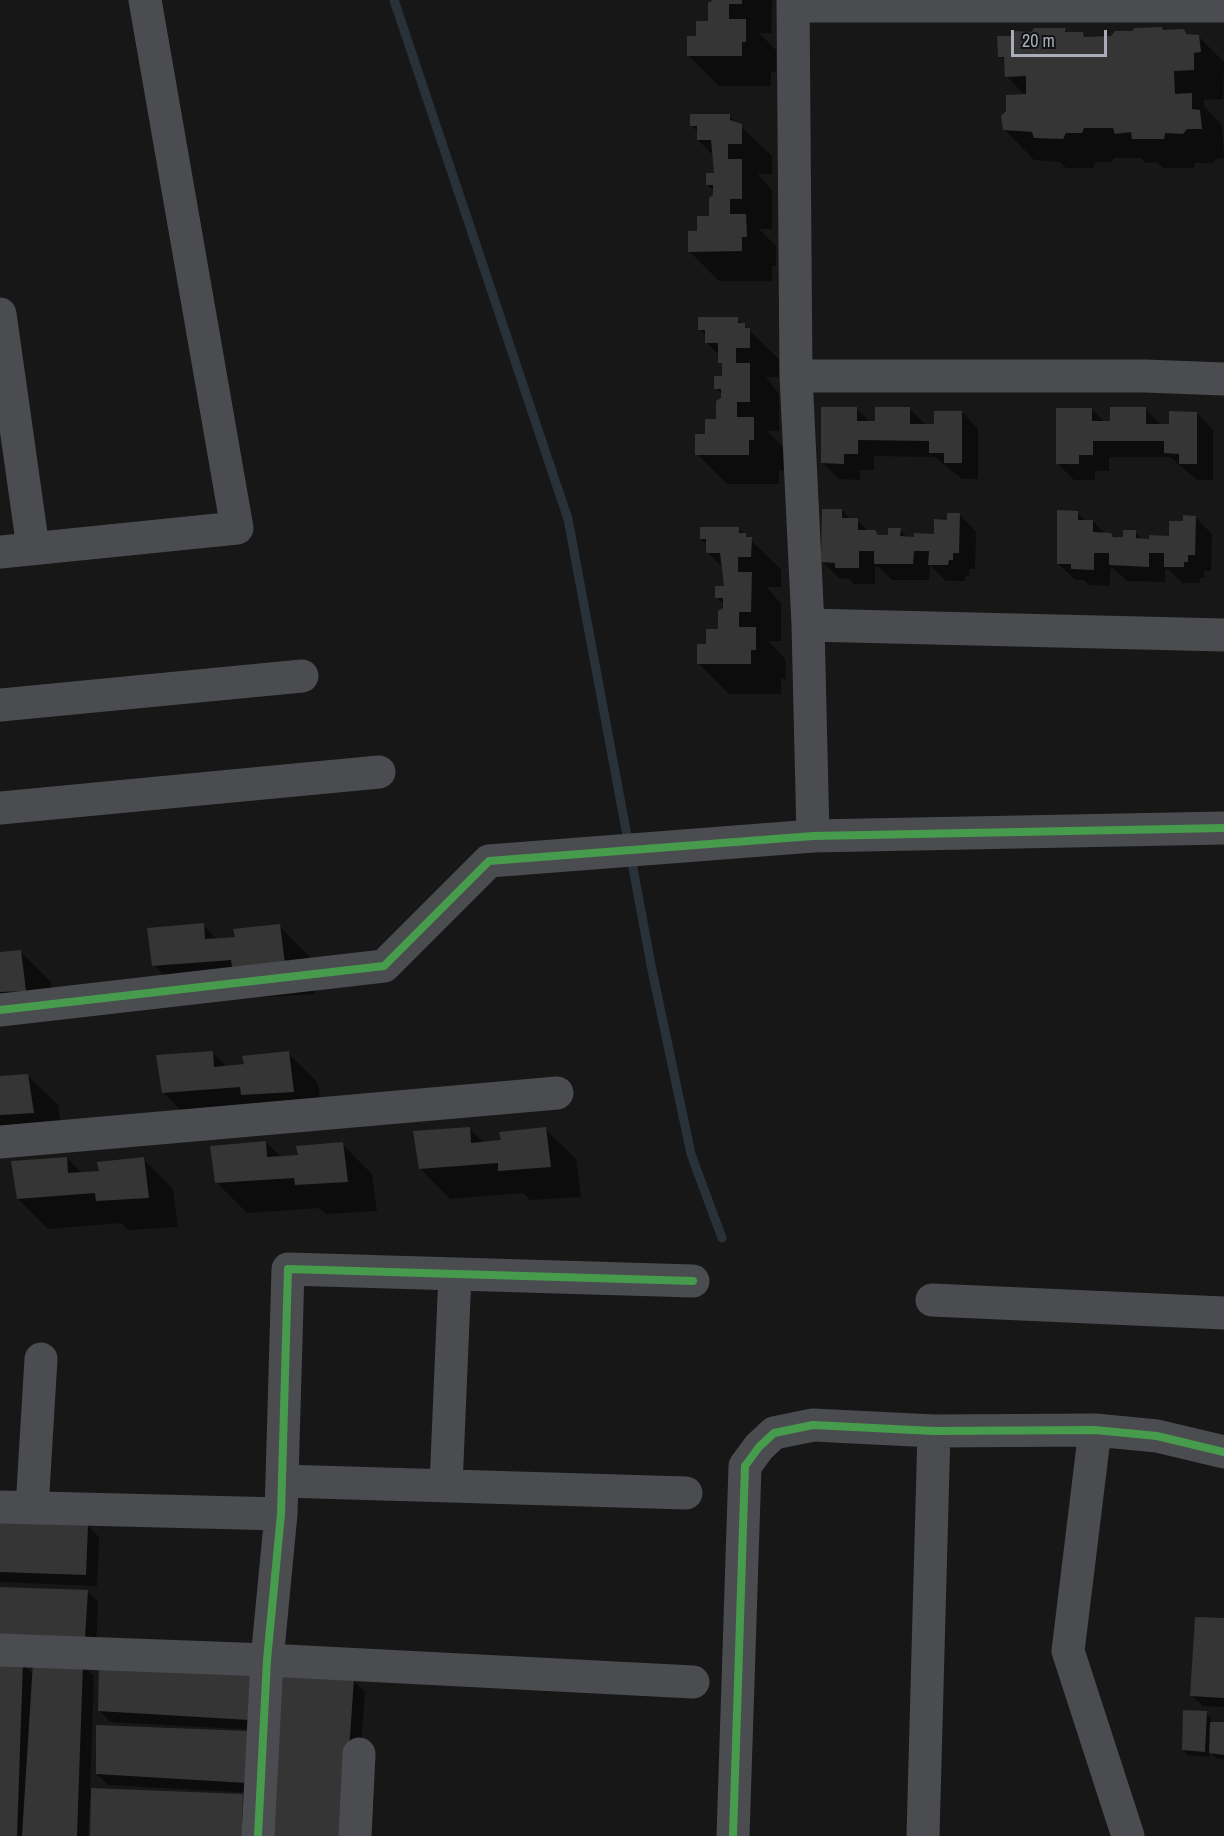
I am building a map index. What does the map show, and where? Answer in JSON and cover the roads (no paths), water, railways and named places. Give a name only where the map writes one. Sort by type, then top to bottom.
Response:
[{"type":"street","points":[[0,552],[237,528],[145,0]]},
{"type":"street","points":[[813,836],[808,626],[796,376],[793,3],[1224,6]]},
{"type":"street","points":[[0,314],[33,548]]},
{"type":"street","points":[[796,376],[1144,376],[1224,380]]},
{"type":"street","points":[[808,626],[1224,635]]},
{"type":"street","points":[[0,705],[302,676]]},
{"type":"street","points":[[0,808],[379,772]]},
{"type":"street","points":[[0,1010],[384,966],[489,861],[813,836],[1224,828]]},
{"type":"street","points":[[0,1142],[557,1093]]},
{"type":"street","points":[[258,1836],[267,1660],[281,1514],[288,1269],[693,1281]]},
{"type":"street","points":[[446,1486],[455,1274]]},
{"type":"street","points":[[932,1300],[1224,1312]]},
{"type":"street","points":[[32,1508],[41,1359]]},
{"type":"street","points":[[733,1836],[745,1466],[759,1447],[774,1433],[813,1425],[934,1431],[1095,1430],[1157,1436],[1224,1452]]},
{"type":"street","points":[[1095,1430],[1068,1651],[1128,1836]]},
{"type":"street","points":[[923,1836],[934,1431]]},
{"type":"street","points":[[282,1481],[686,1493]]},
{"type":"street","points":[[0,1507],[281,1514]]},
{"type":"street","points":[[0,1650],[267,1660],[693,1682]]},
{"type":"street","points":[[355,1836],[359,1754]]},
{"type":"waterway","points":[[394,0],[568,519],[652,970],[691,1154],[722,1238]]}]
